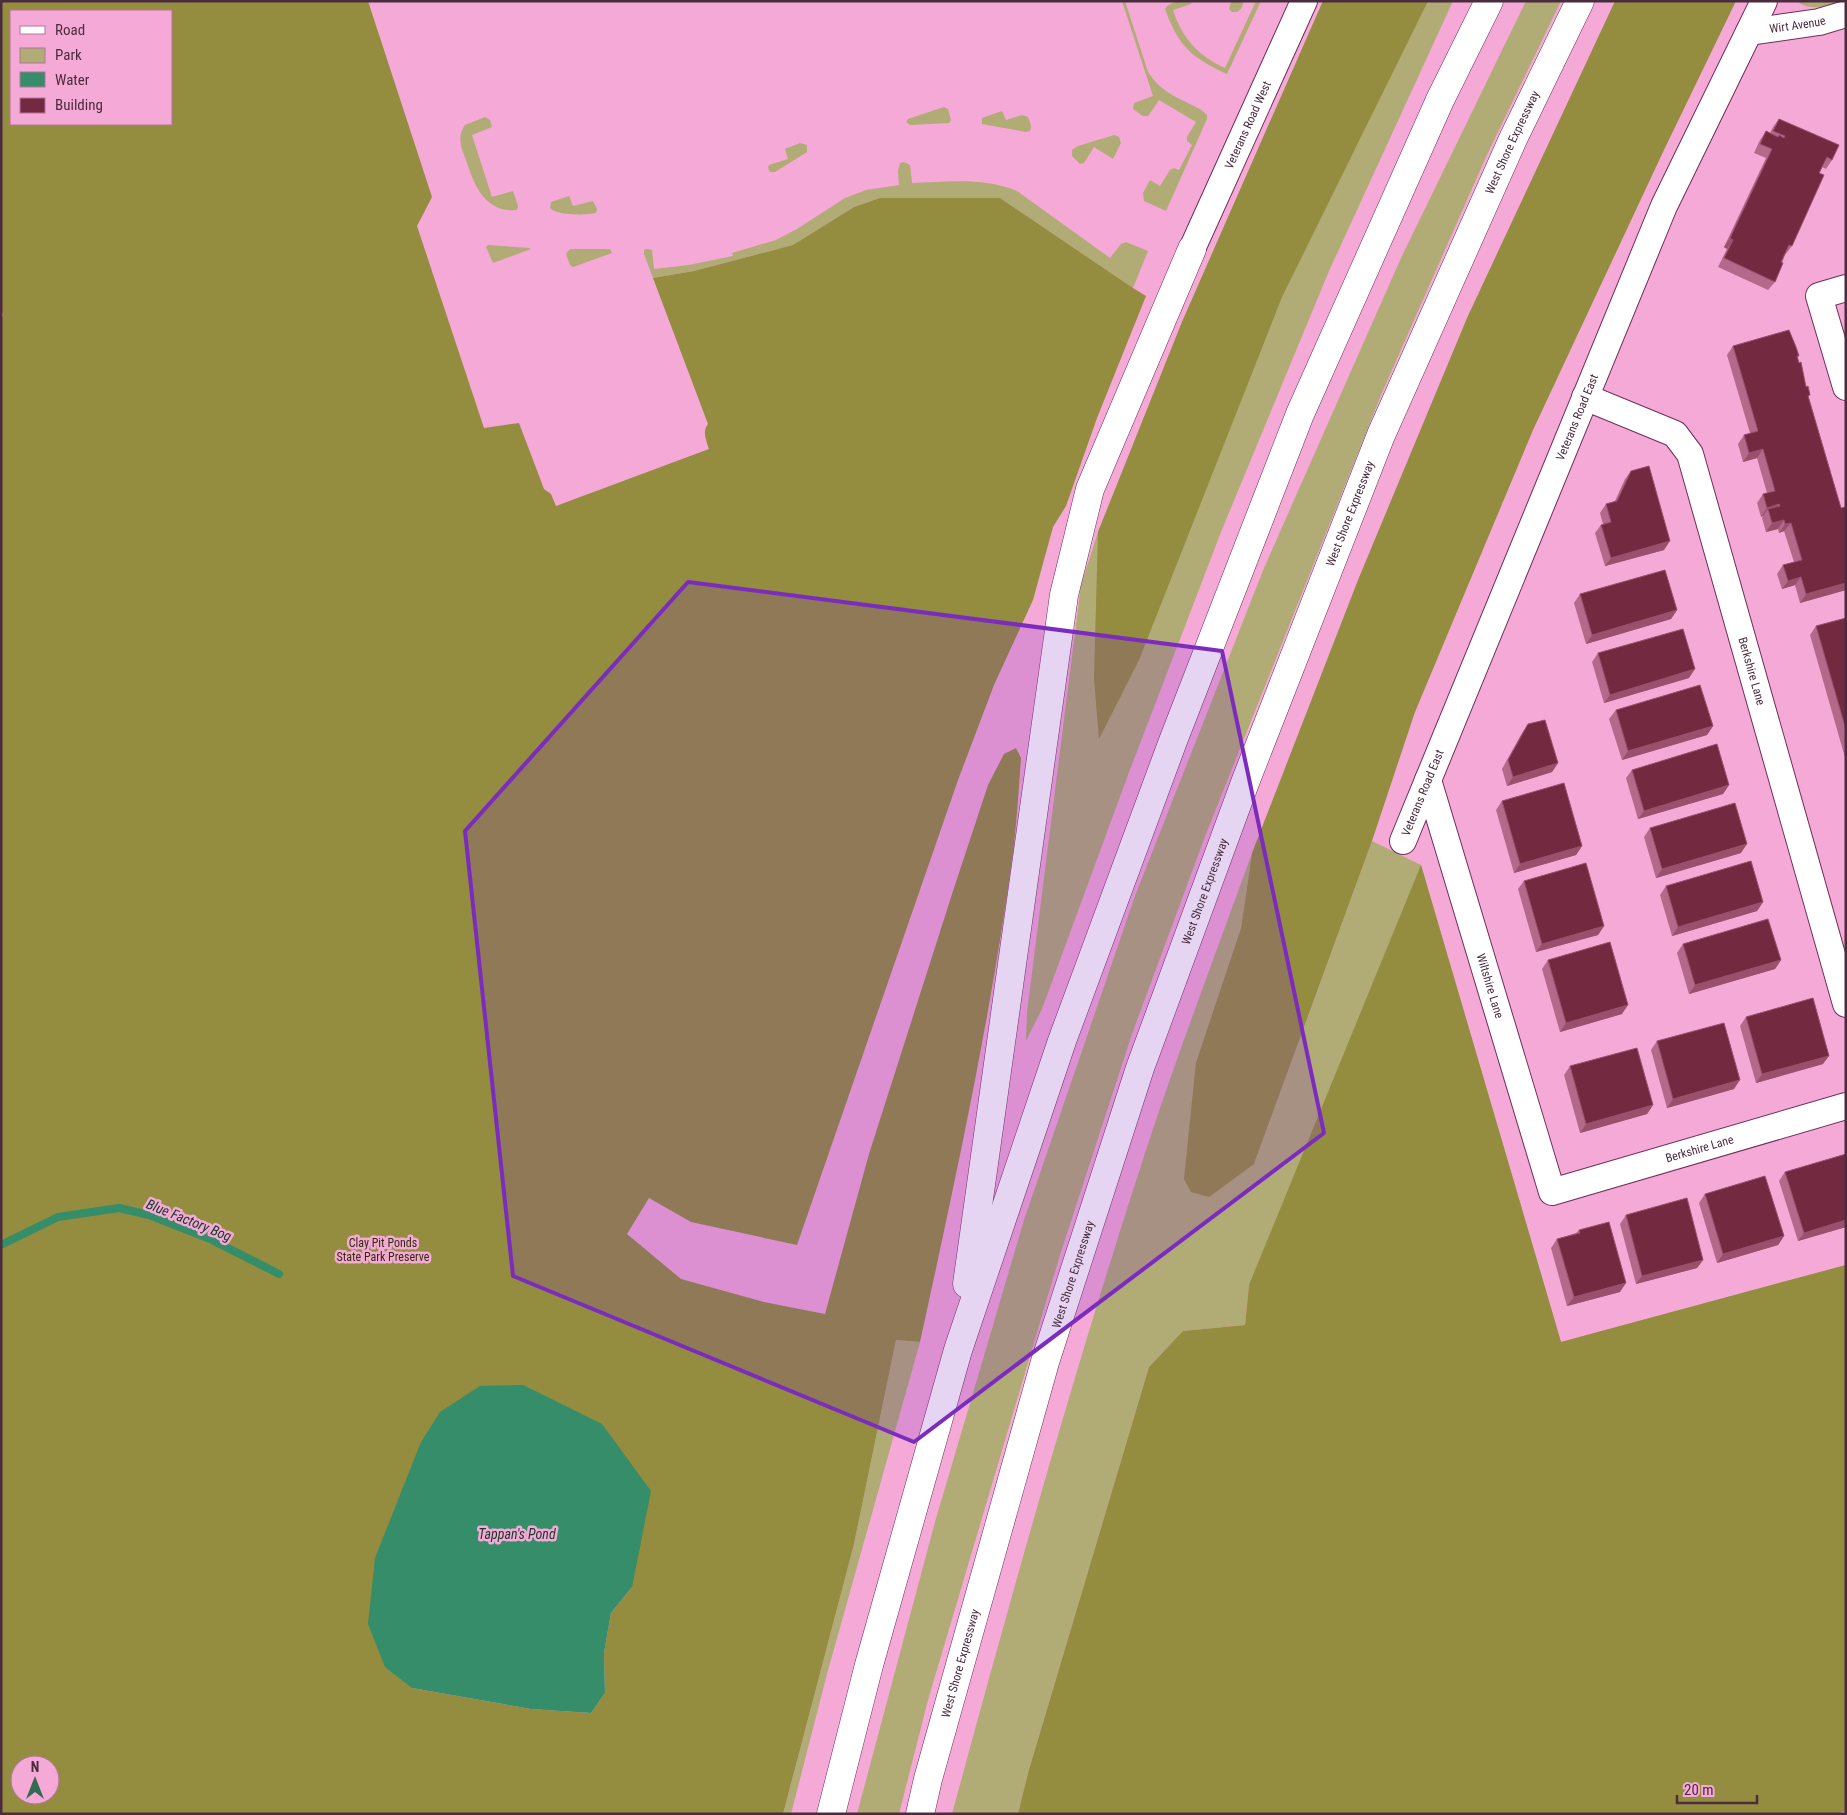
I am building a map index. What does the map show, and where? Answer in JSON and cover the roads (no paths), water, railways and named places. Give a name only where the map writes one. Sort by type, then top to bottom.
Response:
[{"type":"highway","points":[[831,1814],[869,1665],[958,1350],[1062,1041],[1173,741],[1296,423],[1440,100],[1489,1]]},
{"type":"highway","name":"West Shore Expressway","points":[[920,1814],[1045,1362],[1140,1068],[1246,780],[1381,435],[1513,139],[1580,1]]},
{"type":"highway","points":[[958,1350],[1064,595],[1090,489],[1192,249]]},
{"type":"street","name":"Veterans Road West","points":[[1192,249],[1304,1]]},
{"type":"street","name":"Veterans Road East","points":[[1402,840],[1664,206],[1764,1]]},
{"type":"street","name":"Wirt Avenue","points":[[1749,32],[1819,22],[1846,14]]},
{"type":"street","points":[[1846,288],[1819,296],[1846,387]]},
{"type":"street","name":"Berkshire Lane","points":[[1585,397],[1675,434],[1690,454],[1846,1004]]},
{"type":"street","name":"Wiltshire Lane","points":[[1428,780],[1552,1192]]},
{"type":"street","name":"Berkshire Lane","points":[[1552,1192],[1846,1106]]},
{"type":"water","name":"Tappan's Pond","points":[[523,1385],[602,1424],[651,1491],[632,1587],[611,1613],[604,1653],[605,1693],[591,1713],[531,1709],[412,1688],[385,1667],[368,1624],[375,1558],[421,1442],[440,1412],[480,1386]]},
{"type":"waterway","name":"Blue Factory Bog","points":[[1,1245],[58,1217],[119,1208],[149,1215],[210,1239],[279,1274]]},
{"type":"park label","name":"Clay Pit Ponds State Park Preserve","points":[[383,1250]]}]
